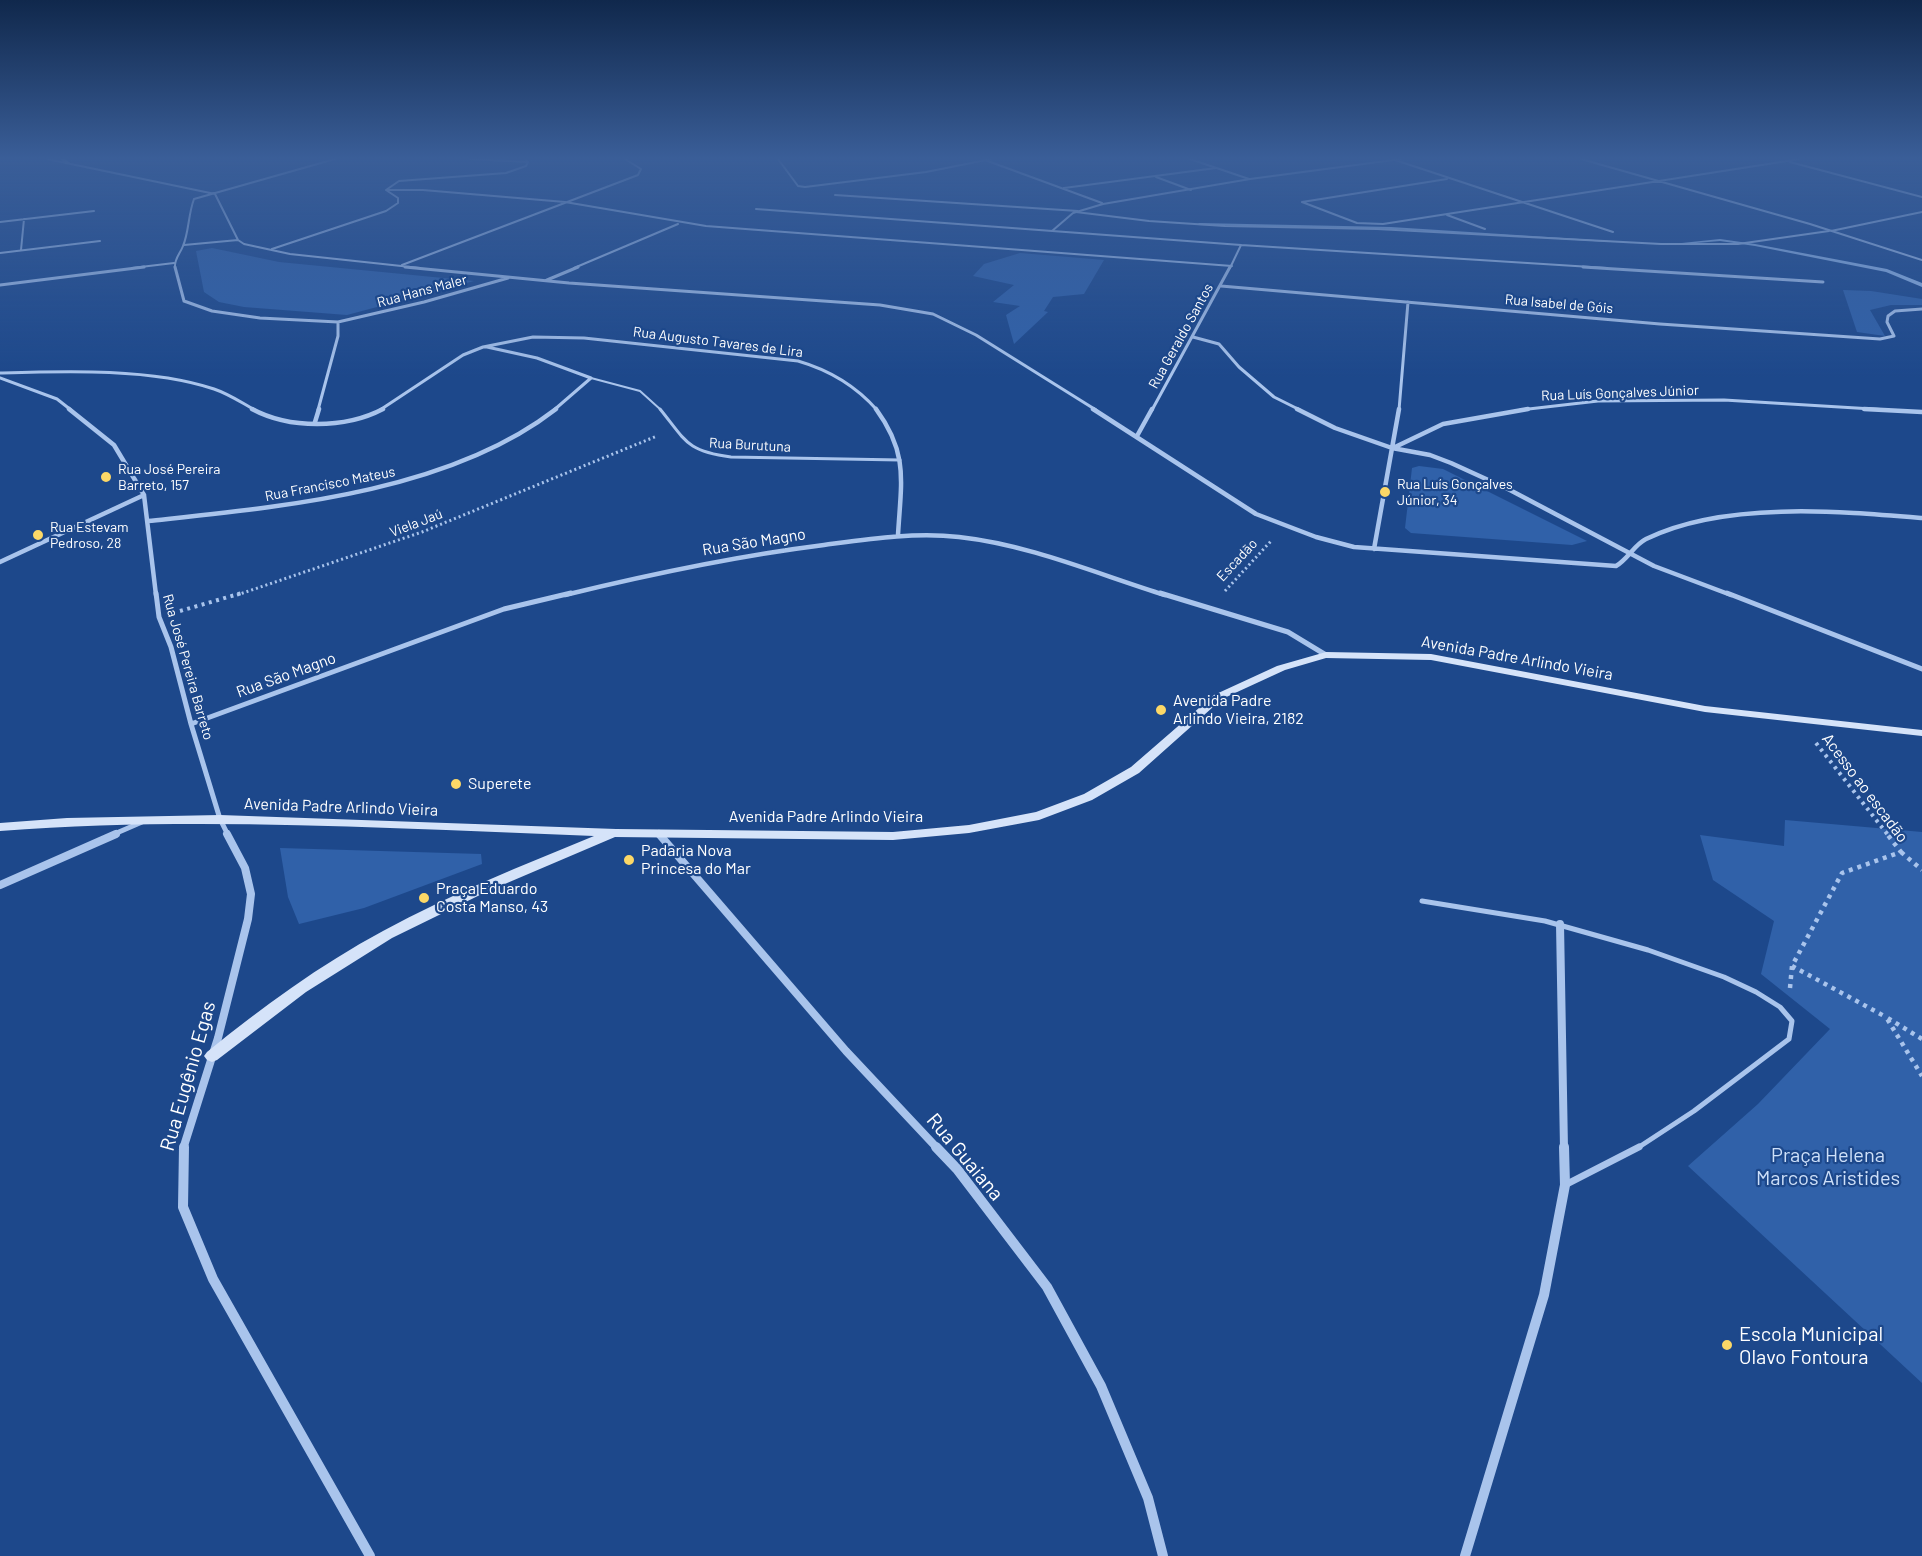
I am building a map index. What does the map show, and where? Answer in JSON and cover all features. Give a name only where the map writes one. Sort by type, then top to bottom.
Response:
[{"type":"main road","name":"Avenida Padre Arlindo Vieira","points":[[0,827],[67,822],[220,819],[616,833],[893,836],[969,830],[1039,816],[1088,797],[1135,770],[1218,697],[1281,668],[1326,655],[1431,657],[1705,710],[1922,733]]},
{"type":"main road","points":[[212,1056],[271,1008],[367,946],[495,882],[616,833]]},
{"type":"street","points":[[21,250],[23,232]]},
{"type":"street","points":[[0,285],[174,263],[184,245],[186,232]]},
{"type":"street","points":[[234,232],[238,240],[244,244],[327,259],[546,280],[880,305],[933,314],[976,335],[1256,514],[1284,528],[1316,539],[1374,549],[1616,566],[1625,562],[1631,552],[1643,541],[1670,529],[1730,517],[1850,513],[1922,518]]},
{"type":"street","points":[[270,250],[325,232]]},
{"type":"street","points":[[402,265],[488,232]]},
{"type":"street","points":[[546,280],[658,232]]},
{"type":"street","points":[[789,232],[1232,266]]},
{"type":"street","points":[[1060,232],[1823,282]]},
{"type":"street","points":[[1831,232],[1922,260]]},
{"type":"street","points":[[184,245],[238,240]]},
{"type":"street","points":[[0,253],[99,242]]},
{"type":"street","name":"Rua Geraldo Santos","points":[[1137,436],[1232,266],[1241,245]]},
{"type":"street","name":"Rua Hans Maler","points":[[174,263],[176,278],[184,301],[194,306],[260,318],[338,322],[424,302],[512,277]]},
{"type":"street","name":"Rua Isabel de Góis","points":[[1221,286],[1880,339],[1894,336],[1887,322],[1888,316],[1895,311],[1922,309]]},
{"type":"street","points":[[1374,549],[1400,404],[1408,302]]},
{"type":"street","points":[[315,422],[338,336],[338,322]]},
{"type":"street","name":"Rua Augusto Tavares de Lira","points":[[0,373],[61,371],[162,378],[212,388],[268,417],[282,421],[339,422],[376,414],[400,400],[414,387],[458,357],[483,347],[536,337],[570,336],[798,361],[815,365],[839,376],[866,398],[891,435],[900,460],[898,536]]},
{"type":"street","points":[[1193,337],[1219,344],[1256,382],[1291,407],[1335,428],[1392,448],[1451,463],[1508,489],[1654,566],[1775,610],[1922,669]]},
{"type":"street","points":[[483,347],[537,358],[591,378]]},
{"type":"street","name":"Rua José Pereira Barreto","points":[[0,378],[57,399],[114,445],[144,495],[159,617],[171,647],[191,724],[220,819]]},
{"type":"street","name":"Rua Francisco Mateus","points":[[148,521],[263,508],[387,485],[441,468],[511,438],[546,415],[591,378]]},
{"type":"street","name":"Rua Luís Gonçalves Júnior","points":[[1392,448],[1443,424],[1536,407],[1598,401],[1724,400],[1922,412]]},
{"type":"street","points":[[0,562],[144,495]]},
{"type":"street","name":"Rua São Magno","points":[[191,724],[504,609],[673,569],[777,551],[898,536],[959,537],[1031,550],[1209,609],[1288,632],[1326,655]]},
{"type":"street","name":"Rua Eugênio Egas","points":[[220,819],[245,868],[251,894],[242,949],[182,1154],[183,1207],[213,1279],[370,1556]]},
{"type":"street","points":[[0,885],[149,820]]},
{"type":"street","name":"Rua Guaiana","points":[[657,833],[846,1051],[957,1169],[1047,1287],[1101,1386],[1148,1498],[1163,1556]]},
{"type":"street","points":[[1465,1556],[1544,1294],[1565,1185],[1560,924]]},
{"type":"lane","points":[[1425,232],[1662,244],[1738,244],[1825,232]]},
{"type":"lane","name":"Rua Burutuna","points":[[591,378],[645,394],[666,417],[673,429],[698,452],[714,456],[900,460]]},
{"type":"lane","points":[[1422,902],[1439,902],[1560,924],[1661,953],[1738,984],[1773,1001],[1788,1014],[1793,1028],[1789,1039],[1647,1143],[1565,1185]]},
{"type":"path","name":"Viela Jaú","points":[[159,617],[265,588],[368,553],[527,491],[673,429]]},
{"type":"path","name":"Escadão","points":[[1209,609],[1284,528]]},
{"type":"path","name":"Acesso ao escadão","points":[[1799,721],[1901,852],[1842,873],[1792,966],[1886,1017]]},
{"type":"path","points":[[1901,852],[1922,870]]},
{"type":"path","points":[[1886,1017],[1922,1039]]},
{"type":"path","points":[[1886,1017],[1922,1076]]},
{"type":"green space","points":[[212,248],[279,262],[474,281],[347,315],[244,307],[219,302],[204,292],[196,251]]},
{"type":"green space","points":[[1020,253],[1104,260],[1084,294],[1053,297],[1044,311],[1048,312],[1014,344],[1006,315],[1020,306],[993,302],[1014,285],[973,276],[984,264]]},
{"type":"green space","points":[[1843,290],[1871,291],[1922,299],[1922,305],[1891,305],[1870,310],[1885,336],[1857,332]]},
{"type":"green space","points":[[1419,466],[1443,469],[1587,541],[1572,545],[1411,533],[1405,528],[1412,468]]},
{"type":"green space","name":"Praça Helena Marcos Aristides","points":[[1785,820],[1922,832],[1922,1383],[1688,1166],[1758,1104],[1830,1029],[1761,974],[1774,921],[1713,880],[1700,835],[1784,846]]},
{"type":"green space","points":[[280,848],[481,854],[482,864],[364,908],[299,924],[288,897]]},
{"type":"waterway","points":[[1452,232],[1609,241]]},
{"type":"waterway","points":[[1684,243],[1720,240],[1755,245],[1887,271],[1922,285]]},
{"type":"place","name":"Rua José Pereira Barreto, 157","points":[[106,477]]},
{"type":"place","name":"Rua Luís Gonçalves Júnior, 34","points":[[1385,492]]},
{"type":"place","name":"Rua Estevam Pedroso, 28","points":[[38,535]]},
{"type":"place","name":"Avenida Padre Arlindo Vieira, 2182","points":[[1161,710]]},
{"type":"place","name":"Superete","points":[[456,784]]},
{"type":"place","name":"Padaria Nova Princesa do Mar","points":[[629,860]]},
{"type":"place","name":"Praça Eduardo Costa Manso, 43","points":[[424,898]]},
{"type":"place","name":"Escola Municipal Olavo Fontoura","points":[[1727,1345]]}]
